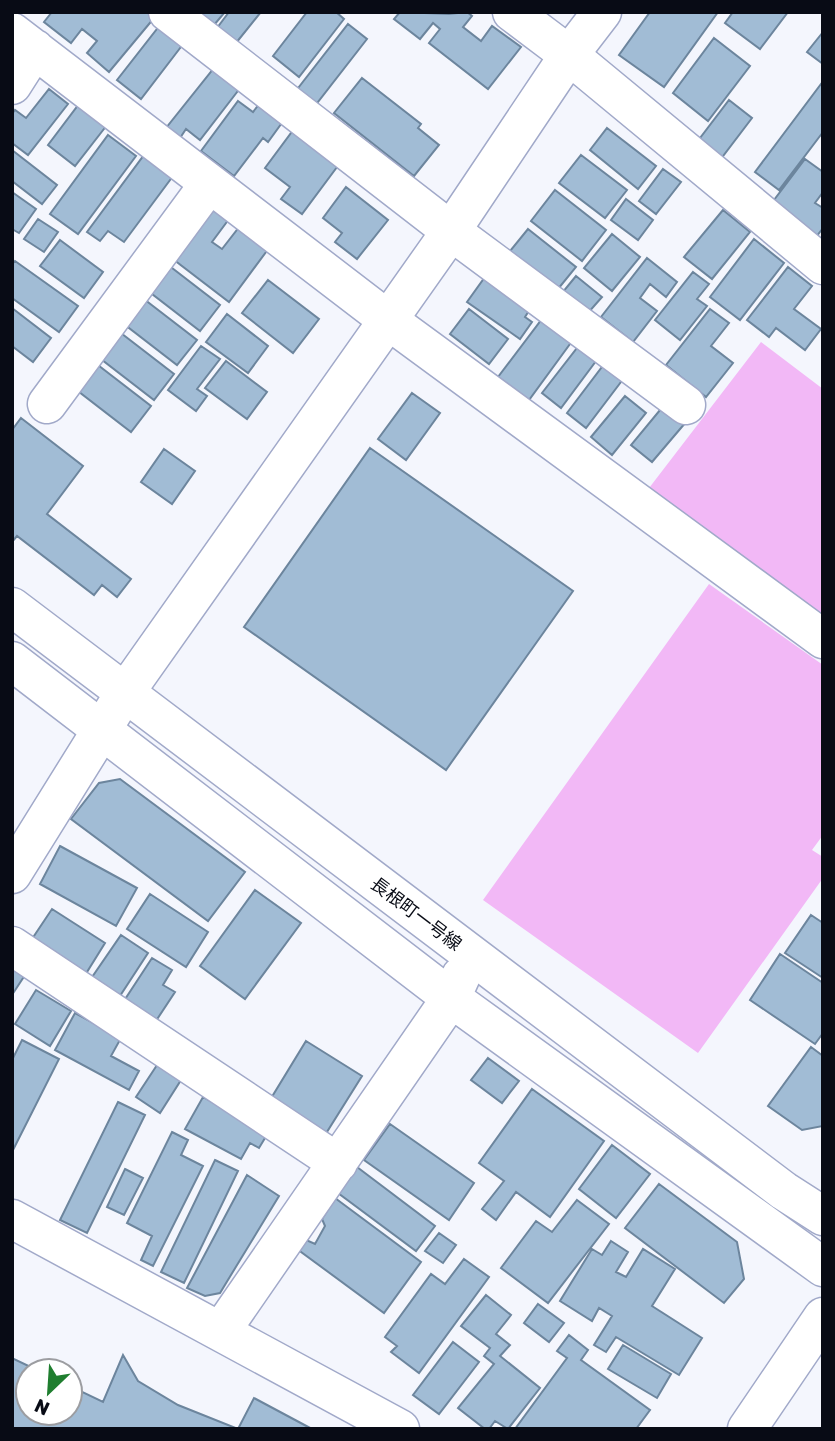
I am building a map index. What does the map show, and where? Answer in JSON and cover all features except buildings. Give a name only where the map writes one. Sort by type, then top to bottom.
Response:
[{"type":"street","points":[[168,12],[451,231],[686,405]]},
{"type":"street","points":[[512,12],[569,55],[823,265]]},
{"type":"street","points":[[12,874],[124,694],[451,231],[569,55],[602,12]]},
{"type":"street","points":[[12,85],[24,41],[388,320],[823,639]]},
{"type":"street","points":[[47,404],[209,184]]},
{"type":"street","name":"長根町一号線","points":[[12,607],[471,956],[784,1191],[823,1216]]},
{"type":"street","points":[[12,661],[451,998],[823,1267]]},
{"type":"street","points":[[12,946],[338,1163]]},
{"type":"street","points":[[221,1331],[451,998],[471,956]]},
{"type":"street","points":[[12,1219],[400,1429]]},
{"type":"street","points":[[747,1429],[823,1317]]},
{"type":"shaded area","points":[[761,342],[823,389],[823,628],[646,492]]},
{"type":"shaded area","points":[[709,584],[823,665],[823,835],[812,850],[823,857],[823,878],[698,1053],[483,900]]}]
